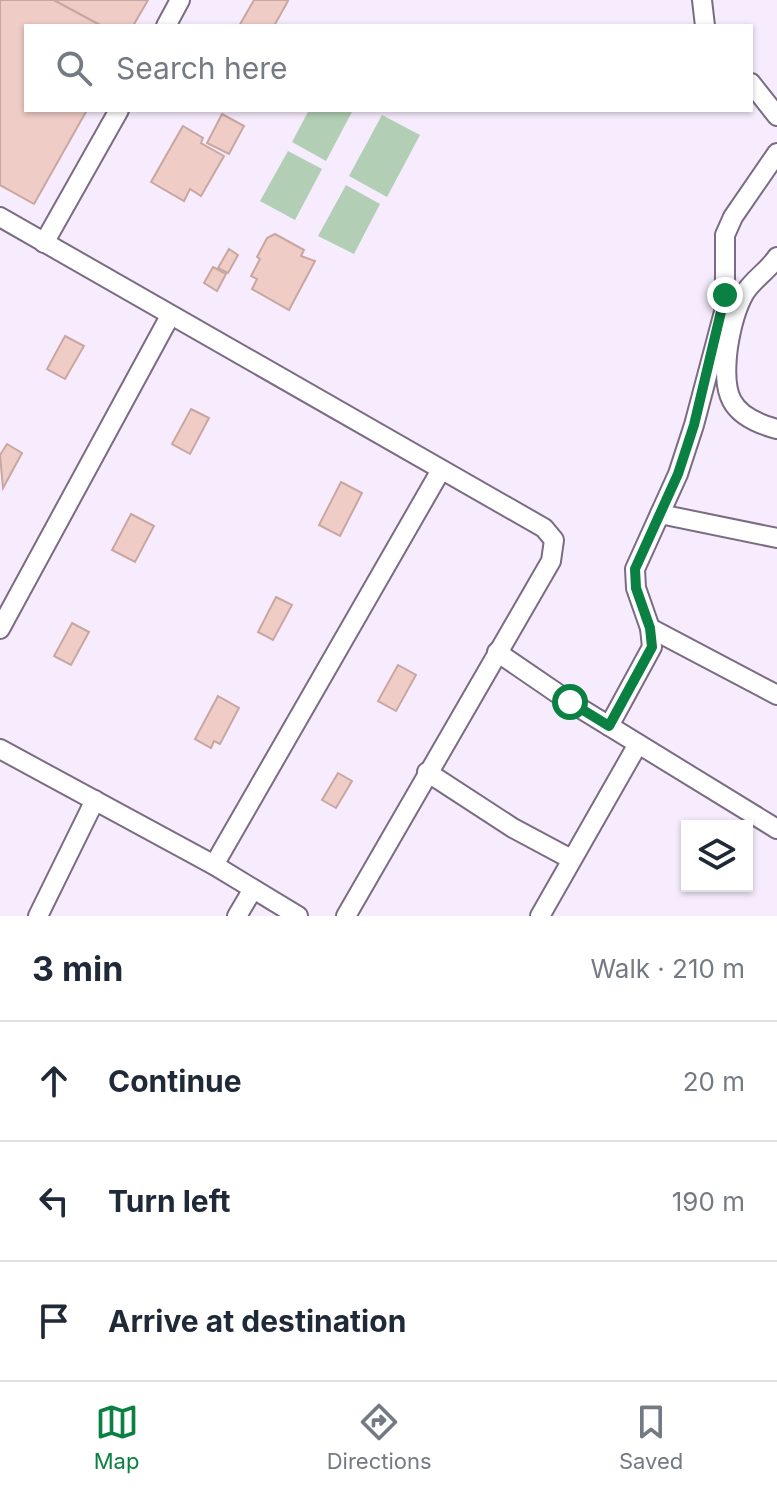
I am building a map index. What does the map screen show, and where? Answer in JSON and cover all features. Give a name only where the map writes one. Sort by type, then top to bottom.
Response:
[{"type":"street","points":[[167,24],[180,0]]},
{"type":"street","points":[[702,0],[705,24]]},
{"type":"street","points":[[753,86],[777,116]]},
{"type":"street","points":[[44,243],[118,112]]},
{"type":"street","points":[[609,726],[652,647],[650,628],[636,588],[635,569],[694,425],[725,308],[725,235],[733,217],[777,153]]},
{"type":"street","points":[[0,217],[544,528],[554,540],[551,561],[346,916]]},
{"type":"street","points":[[777,257],[754,279],[739,303],[729,337],[725,381],[729,398],[742,414],[759,425],[777,429]]},
{"type":"street","points":[[0,629],[170,316]]},
{"type":"street","points":[[214,865],[441,470]]},
{"type":"street","points":[[660,514],[777,538]]},
{"type":"street","points":[[650,628],[777,695]]},
{"type":"street","points":[[497,652],[609,726],[777,829]]},
{"type":"street","points":[[540,916],[638,744]]},
{"type":"street","points":[[0,749],[214,865],[298,916]]},
{"type":"street","points":[[427,772],[513,828],[571,859]]},
{"type":"street","points":[[38,916],[95,800]]},
{"type":"street","points":[[237,916],[253,889]]},
{"type":"green space","points":[[308,112],[352,112],[326,161],[292,142]]},
{"type":"green space","points":[[382,115],[420,135],[387,197],[349,176]]},
{"type":"green space","points":[[288,151],[322,169],[295,220],[260,201]]},
{"type":"green space","points":[[346,185],[380,204],[354,254],[318,236]]},
{"type":"building","points":[[0,0],[54,0],[98,24],[24,24],[24,112],[86,112],[34,204],[0,185]]},
{"type":"building","points":[[54,0],[148,0],[134,24],[98,24]]},
{"type":"building","points":[[254,0],[288,1],[275,24],[240,24]]},
{"type":"building","points":[[222,114],[244,126],[229,154],[207,143]]},
{"type":"building","points":[[183,126],[203,138],[201,143],[224,156],[201,196],[190,189],[184,201],[151,182]]},
{"type":"building","points":[[275,234],[304,250],[301,256],[315,261],[289,310],[252,289],[257,279],[251,276],[260,259],[257,257],[267,238]]},
{"type":"building","points":[[229,249],[238,255],[228,273],[218,268]]},
{"type":"building","points":[[213,267],[226,274],[217,291],[204,283]]},
{"type":"building","points":[[65,336],[84,346],[65,379],[47,369]]},
{"type":"building","points":[[191,409],[209,418],[190,454],[172,444]]},
{"type":"building","points":[[7,444],[22,453],[3,488],[0,455]]},
{"type":"building","points":[[341,482],[362,493],[340,536],[319,525]]},
{"type":"building","points":[[131,514],[154,526],[135,562],[112,550]]},
{"type":"building","points":[[276,597],[292,605],[273,640],[258,632]]},
{"type":"building","points":[[72,623],[89,632],[71,665],[54,656]]},
{"type":"building","points":[[398,665],[416,675],[396,711],[378,701]]},
{"type":"building","points":[[218,696],[239,708],[220,744],[214,741],[211,748],[195,739]]},
{"type":"building","points":[[338,773],[352,781],[336,808],[322,800]]},
{"type":"route","points":[[570,702],[609,726],[652,647],[650,628],[636,588],[635,569],[638,556],[678,474],[725,308],[725,295]]}]
